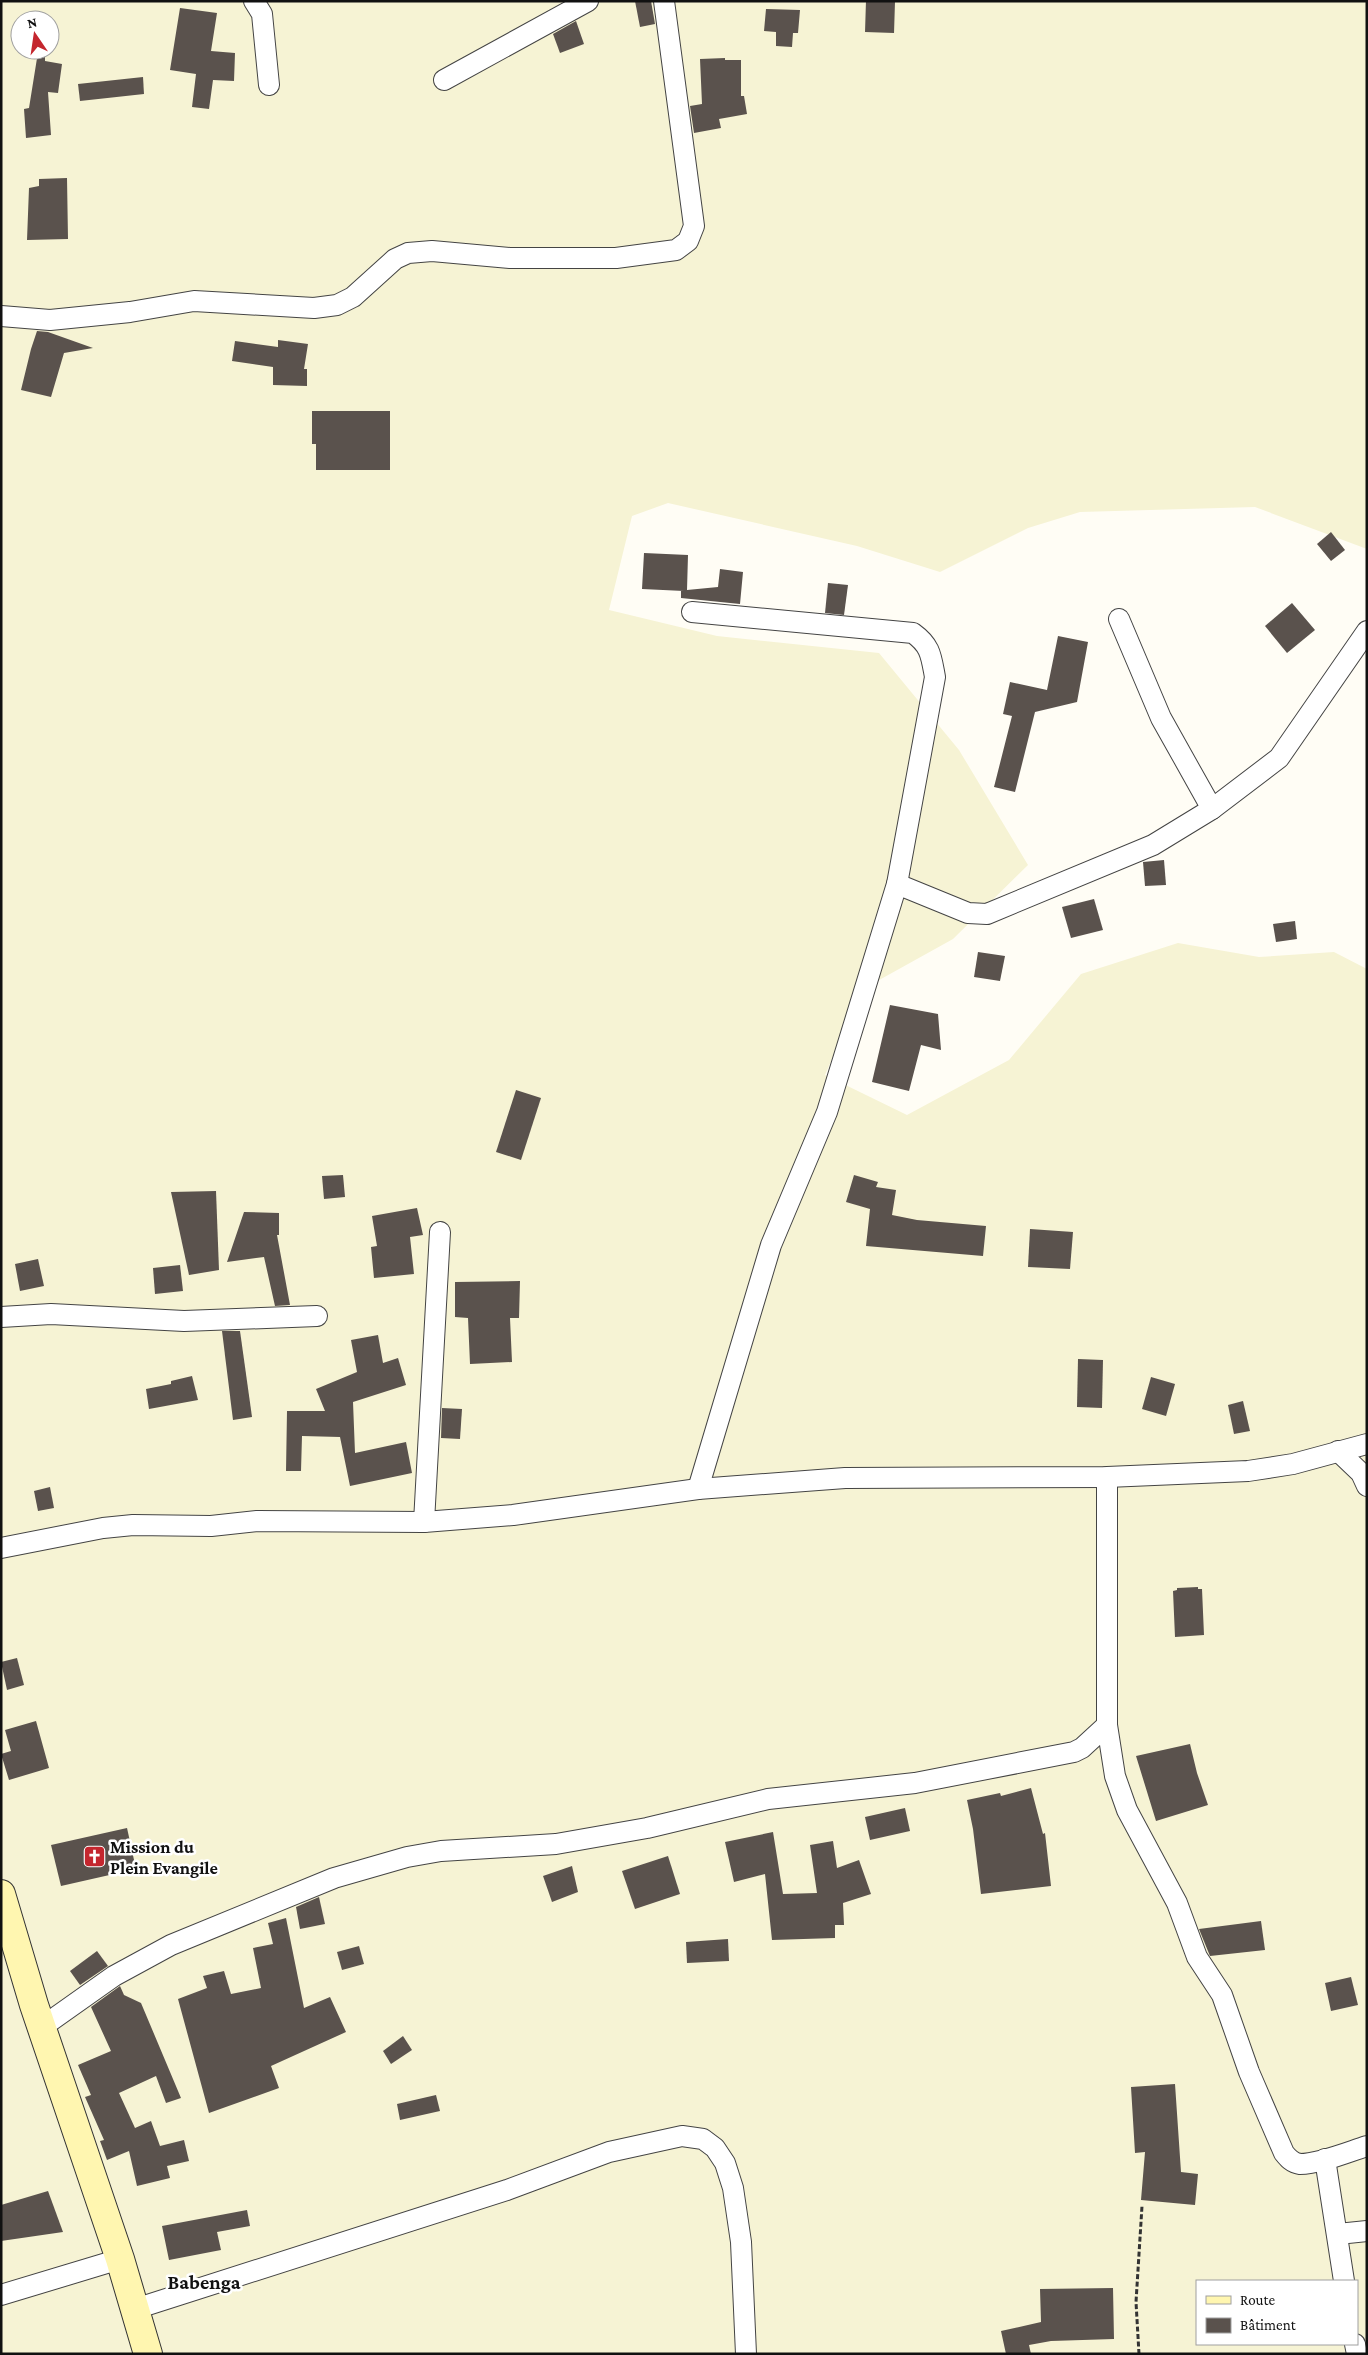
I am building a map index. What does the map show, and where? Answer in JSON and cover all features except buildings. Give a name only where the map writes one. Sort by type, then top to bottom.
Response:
[{"type":"main road","points":[[2,1902],[120,2258],[148,2354]]},
{"type":"street","points":[[254,1],[262,14],[269,86]]},
{"type":"street","points":[[444,80],[588,1]]},
{"type":"street","points":[[1,316],[50,320],[130,312],[194,301],[314,308],[329,306],[353,297],[395,259],[408,253],[432,251],[510,258],[616,258],[676,250],[688,241],[694,226],[664,1]]},
{"type":"street","points":[[692,612],[913,632],[924,641],[931,654],[935,677],[897,884],[827,1112],[771,1245],[698,1489]]},
{"type":"street","points":[[1119,619],[1160,718],[1212,809]]},
{"type":"street","points":[[897,884],[968,913],[987,914],[1153,845],[1212,809],[1279,758],[1367,631]]},
{"type":"street","points":[[424,1522],[440,1232]]},
{"type":"street","points":[[1,1317],[51,1314],[184,1321],[317,1316]]},
{"type":"street","points":[[1,1548],[102,1528],[133,1525],[211,1526],[258,1521],[424,1522],[513,1515],[698,1489],[845,1478],[1107,1478],[1248,1471],[1293,1464],[1367,1444]]},
{"type":"street","points":[[1338,1452],[1362,1473],[1367,1486]]},
{"type":"street","points":[[1107,1478],[1107,1726],[1115,1776],[1127,1810],[1177,1903],[1197,1957],[1222,1995],[1249,2072],[1284,2153],[1290,2161],[1300,2164],[1325,2159],[1367,2146]]},
{"type":"street","points":[[42,2026],[114,1976],[171,1945],[334,1878],[407,1857],[441,1851],[556,1844],[647,1828],[768,1799],[915,1783],[1074,1752],[1082,1748],[1107,1726]]},
{"type":"street","points":[[135,2309],[507,2190],[609,2152],[682,2136],[703,2139],[715,2148],[725,2163],[733,2188],[741,2242],[746,2354]]},
{"type":"street","points":[[1325,2159],[1344,2280]]},
{"type":"street","points":[[1338,2234],[1367,2231]]},
{"type":"street","points":[[1,2295],[120,2258]]},
{"type":"path","points":[[1139,2354],[1136,2302],[1142,2206]]},
{"type":"shaded area","points":[[1,1],[1367,1],[1367,549],[1255,507],[1080,512],[1028,528],[940,572],[857,546],[668,503],[632,516],[609,610],[717,636],[879,653],[959,750],[1028,865],[953,939],[863,989],[825,1075],[907,1115],[1009,1060],[1081,974],[1178,943],[1259,957],[1334,952],[1367,969],[1367,2354],[1,2354]]},
{"type":"place","name":"Mission du Plein Evangile","points":[[94,1857]]},
{"type":"district","name":"Babenga","points":[[204,2282]]}]
